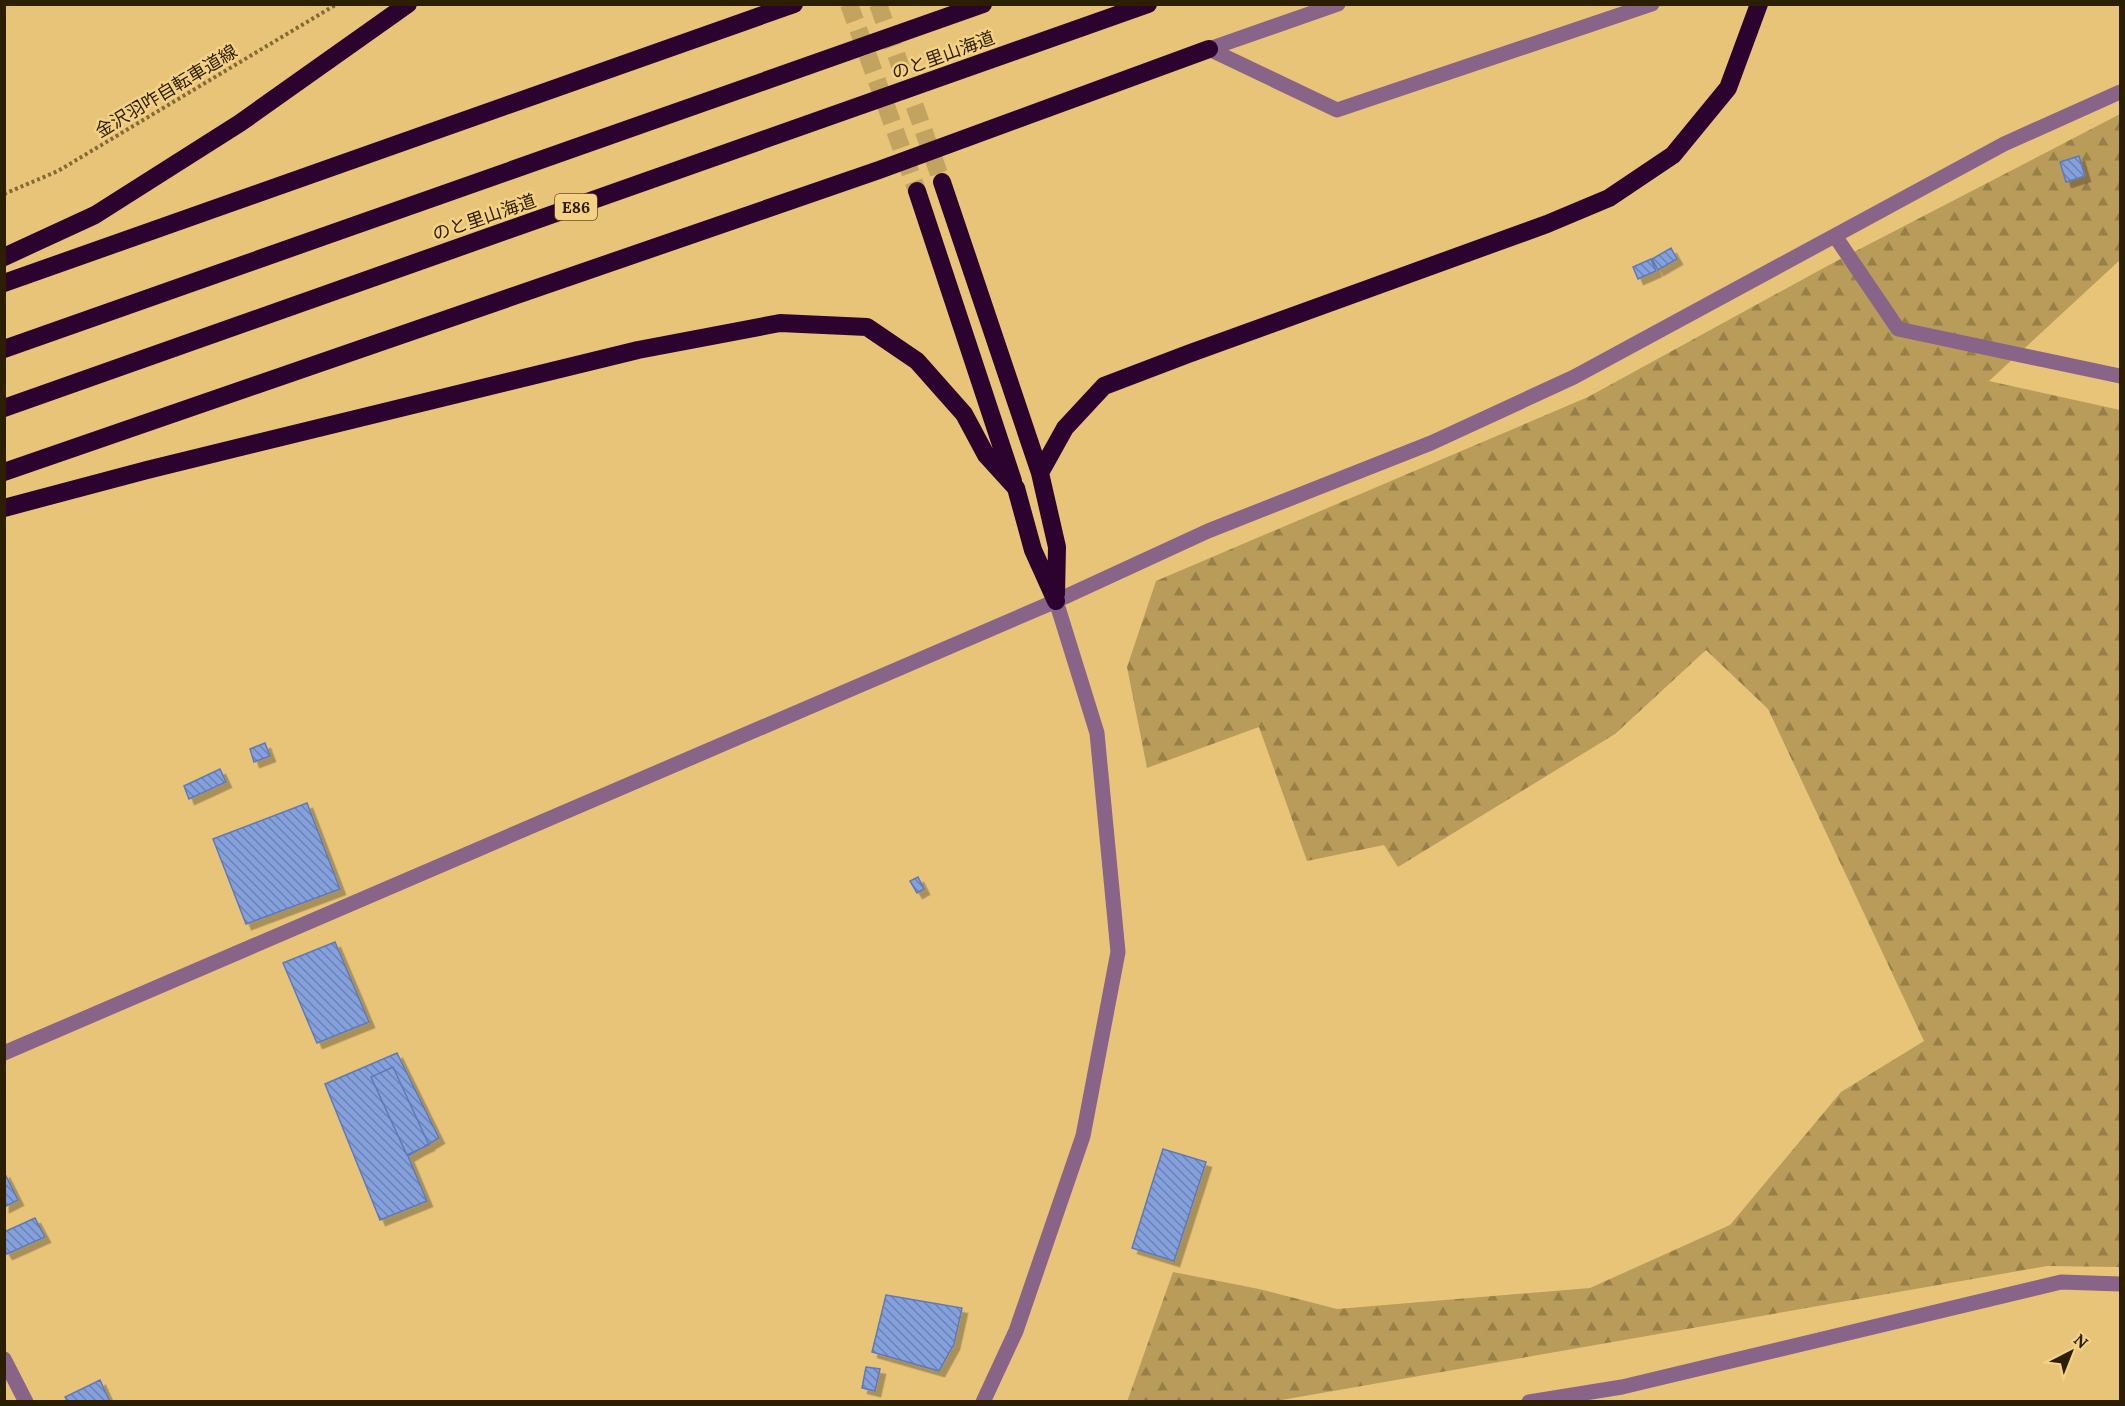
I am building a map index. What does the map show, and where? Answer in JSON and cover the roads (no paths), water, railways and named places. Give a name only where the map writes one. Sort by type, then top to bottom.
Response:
[{"type":"highway","points":[[4,257],[105,208],[240,123],[408,4]]},
{"type":"highway","points":[[4,283],[794,4]]},
{"type":"highway","name":"のと里山海道","points":[[4,349],[983,4]]},
{"type":"highway","name":"のと里山海道","points":[[4,408],[1148,4]]},
{"type":"highway","points":[[1040,473],[1065,428],[1104,386],[1546,224],[1609,198],[1673,155],[1728,88],[1759,4]]},
{"type":"highway","points":[[4,472],[879,170],[1209,49]]},
{"type":"highway","points":[[942,182],[1040,473],[1057,547],[1056,601]]},
{"type":"highway","points":[[917,191],[1016,488],[1034,550],[1056,601]]},
{"type":"highway","points":[[4,508],[147,470],[627,353],[780,323],[867,327],[917,361],[964,414],[986,455],[1016,488]]},
{"type":"street","points":[[1209,49],[1338,4]]},
{"type":"street","points":[[1209,49],[1337,110],[1652,4]]},
{"type":"street","points":[[4,1053],[1056,601],[1208,531],[1431,443],[1574,377],[2004,144],[2121,92]]},
{"type":"street","points":[[1835,236],[1898,329],[2121,376]]},
{"type":"street","points":[[983,1401],[1016,1331],[1083,1136],[1118,952],[1097,733],[1056,601]]},
{"type":"street","points":[[1529,1401],[1622,1387],[2061,1282],[2121,1284]]},
{"type":"street","points":[[4,1359],[26,1401]]},
{"type":"tunnel","points":[[849,4],[917,191]]},
{"type":"tunnel","points":[[878,4],[942,182]]}]
